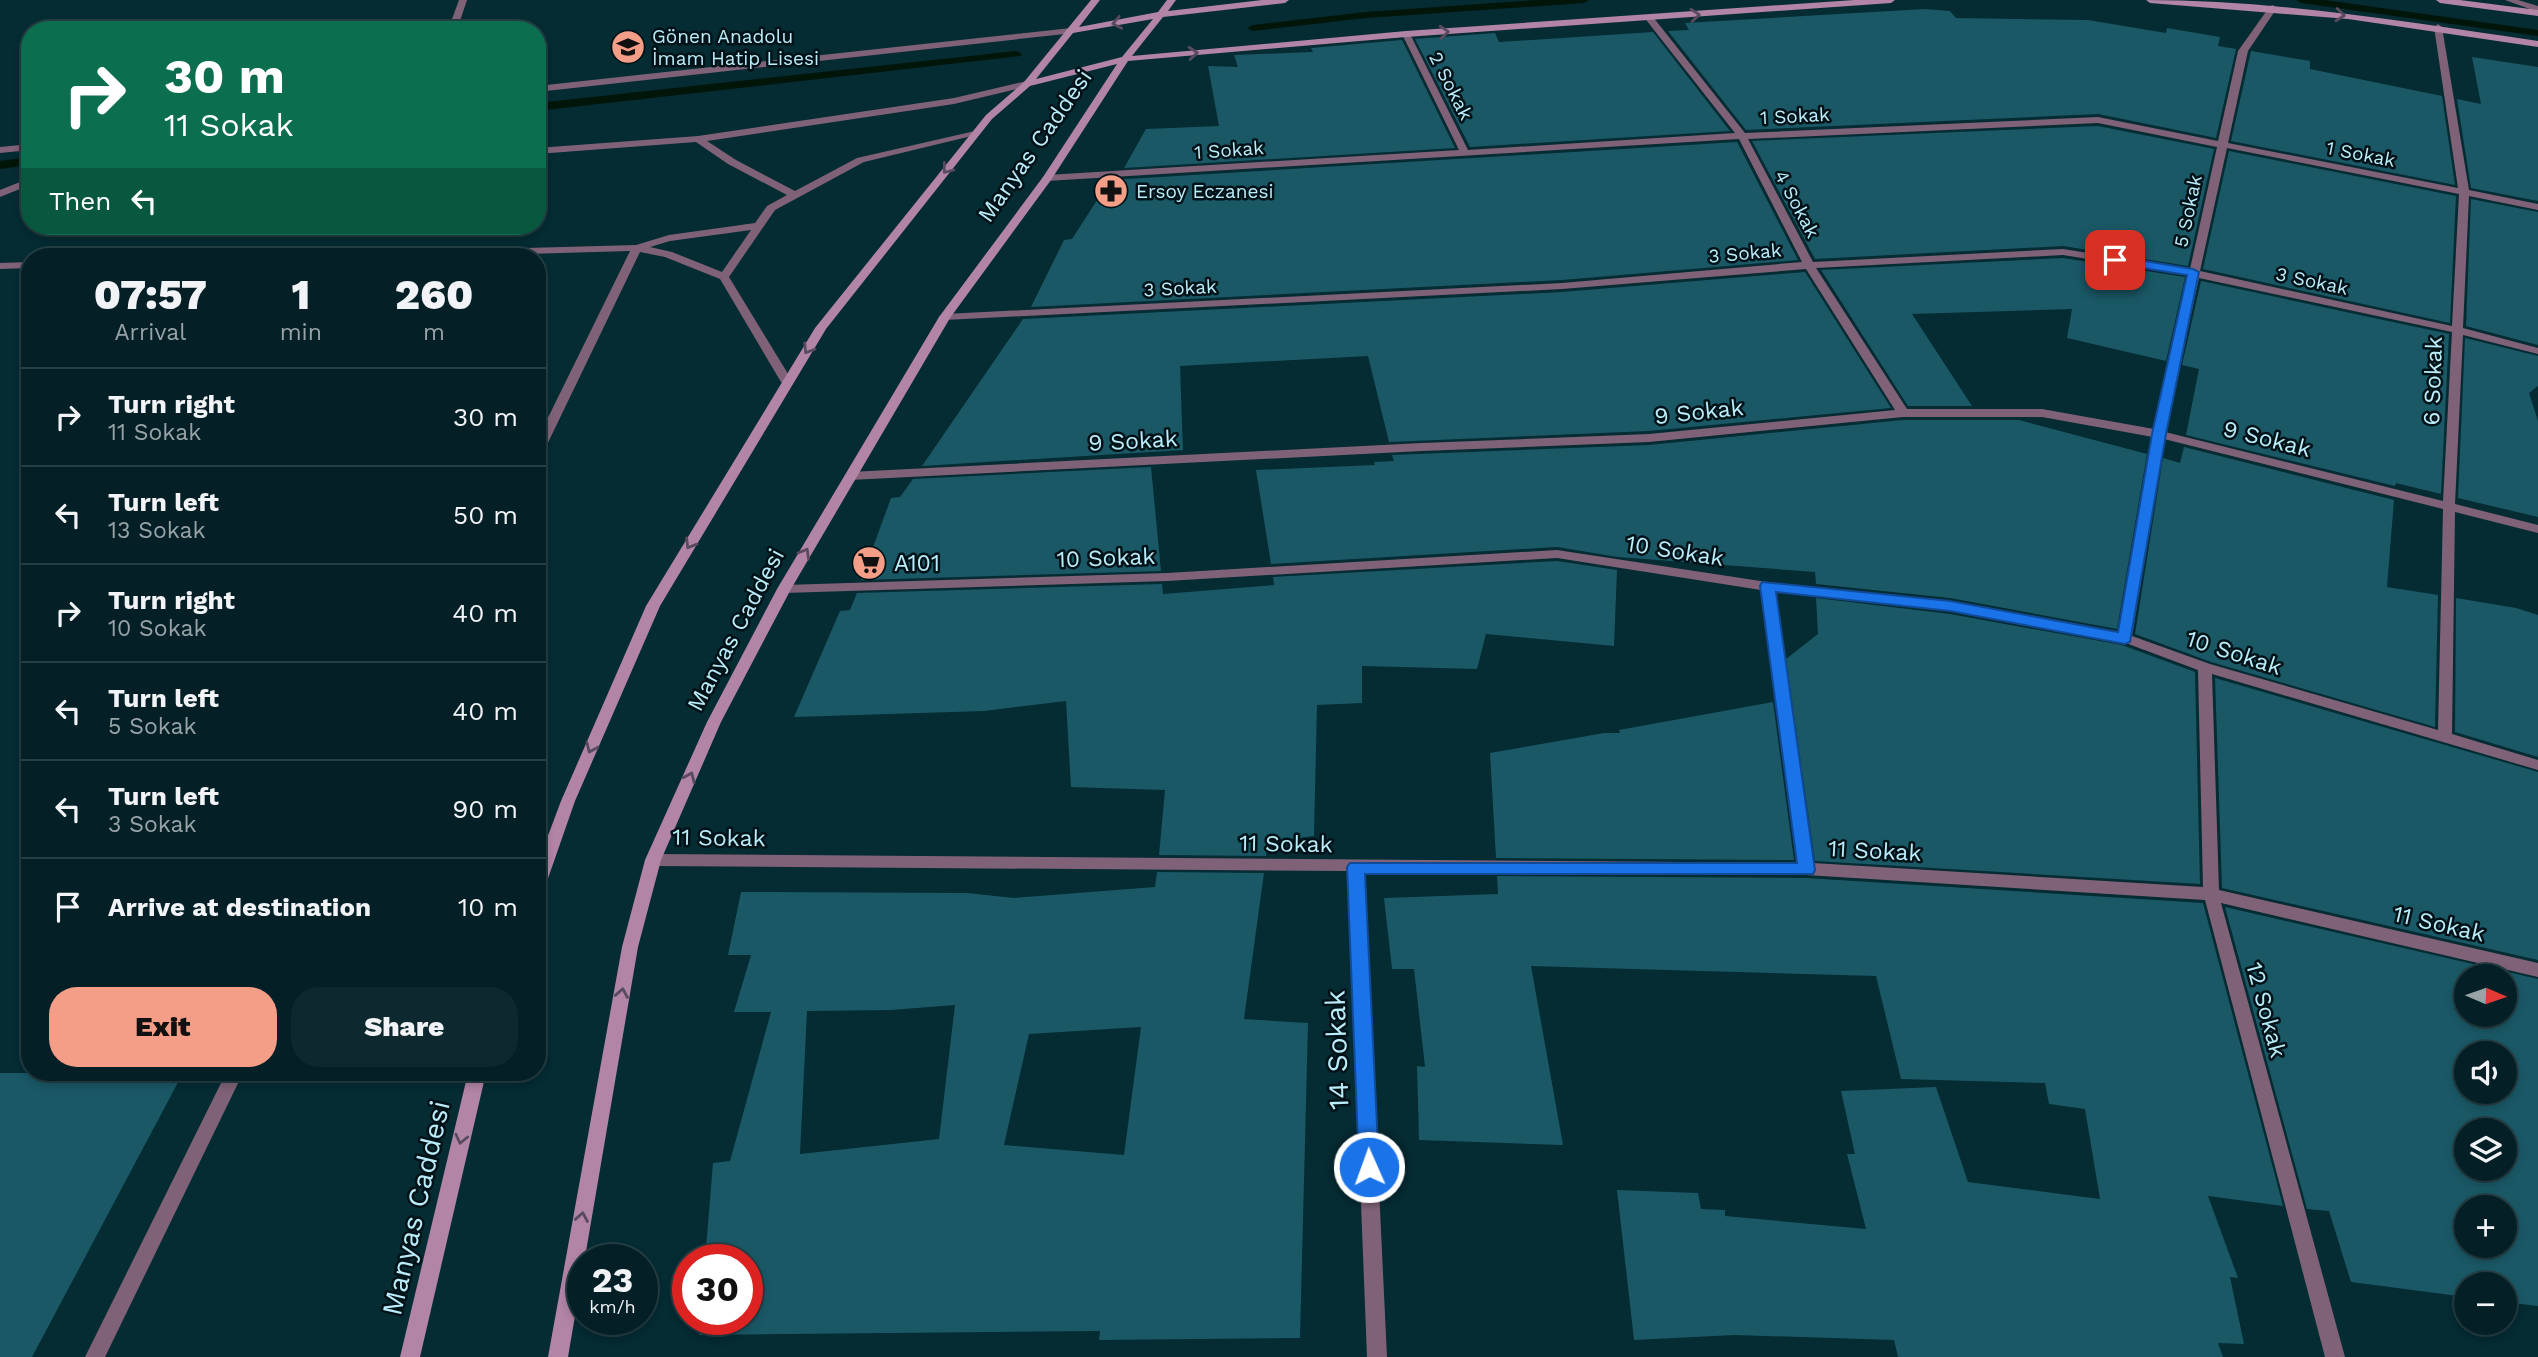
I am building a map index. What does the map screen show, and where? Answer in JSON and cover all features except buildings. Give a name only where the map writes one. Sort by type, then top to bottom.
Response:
[{"type":"main road","name":"Manyas Caddesi","points":[[546,862],[568,801],[653,606],[821,328],[989,117],[1027,84],[1096,0]]},
{"type":"main road","name":"Manyas Caddesi","points":[[558,1357],[630,947],[653,860],[714,722],[784,589],[945,317],[1047,178],[1125,59],[1172,0]]},
{"type":"main road","points":[[1071,31],[1163,14],[1285,0]]},
{"type":"main road","points":[[1027,84],[1125,59],[1406,34],[1650,19],[1891,0]]},
{"type":"main road","points":[[2150,0],[2273,8],[2438,27],[2538,44]]},
{"type":"main road","points":[[2440,0],[2538,11]]},
{"type":"main road","name":"Manyas Caddesi","points":[[410,1357],[475,1081]]},
{"type":"street","points":[[455,21],[463,0]]},
{"type":"street","points":[[2509,0],[2538,11]]},
{"type":"street","name":"5 Sokak","points":[[2125,638],[2159,434],[2221,144],[2243,51],[2273,8]]},
{"type":"street","name":"4 Sokak","points":[[1650,19],[1742,136],[1809,265],[1903,413]]},
{"type":"street","name":"6 Sokak","points":[[2438,27],[2464,192],[2449,506],[2445,738]]},
{"type":"street","points":[[546,88],[1071,31]]},
{"type":"street","name":"2 Sokak","points":[[1406,34],[1465,153]]},
{"type":"street","points":[[546,150],[698,139],[954,100],[1027,84]]},
{"type":"street","name":"1 Sokak","points":[[1047,178],[1742,136],[2098,120],[2538,207]]},
{"type":"street","points":[[724,277],[771,208],[861,160],[975,134]]},
{"type":"street","points":[[698,139],[732,162],[794,195]]},
{"type":"street","points":[[0,150],[21,148]]},
{"type":"street","points":[[0,194],[21,185]]},
{"type":"street","points":[[546,435],[637,248],[669,238],[759,226]]},
{"type":"street","points":[[546,251],[637,248],[668,254],[724,277],[787,383]]},
{"type":"street","name":"3 Sokak","points":[[945,317],[1562,286],[1809,265],[2063,252],[2193,272],[2456,330],[2538,351]]},
{"type":"street","points":[[0,266],[21,265]]},
{"type":"street","name":"9 Sokak","points":[[850,476],[1649,438],[1903,413],[2042,414],[2159,434],[2538,529]]},
{"type":"street","name":"10 Sokak","points":[[784,589],[1167,577],[1557,554],[1767,586],[1950,606],[2125,638],[2205,667],[2538,765]]},
{"type":"street","points":[[1767,586],[1807,870]]},
{"type":"street","name":"12 Sokak","points":[[2205,667],[2211,894],[2335,1357]]},
{"type":"street","name":"11 Sokak","points":[[653,860],[1807,870],[2211,894],[2538,970]]},
{"type":"street","name":"14 Sokak","points":[[1356,867],[1377,1357]]},
{"type":"street","points":[[95,1357],[230,1081]]},
{"type":"waterway","points":[[1253,28],[1366,15],[1584,0]]},
{"type":"waterway","points":[[2301,0],[2538,33]]},
{"type":"waterway","points":[[546,106],[1016,54]]},
{"type":"waterway","points":[[0,165],[21,162]]},
{"type":"place","name":"Gönen Anadolu İmam Hatip Lisesi","points":[[628,47]]},
{"type":"place","name":"Ersoy Eczanesi","points":[[1111,191]]},
{"type":"place","name":"A101","points":[[869,563]]},
{"type":"route","points":[[1369,1167],[1356,867],[1807,870],[1767,586],[1950,606],[2125,638],[2159,434],[2193,272],[2115,260]]}]
